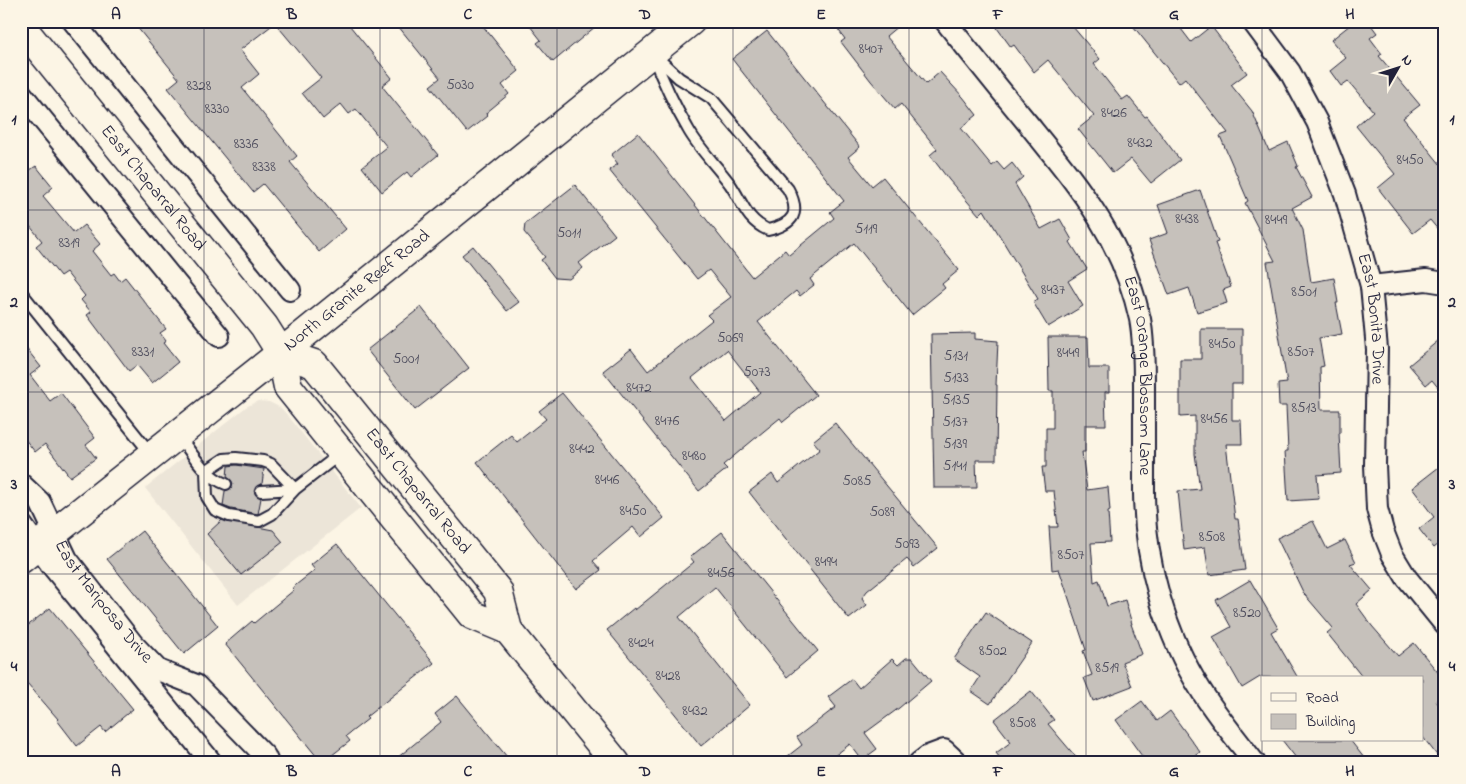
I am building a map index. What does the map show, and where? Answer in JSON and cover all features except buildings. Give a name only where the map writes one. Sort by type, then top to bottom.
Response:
[{"type":"main road","name":"North Granite Reef Road","points":[[38,546],[281,353],[691,21]]},
{"type":"main road","name":"East Chaparral Road","points":[[21,26],[264,326],[281,353],[288,387],[472,615],[508,630]]},
{"type":"main road","name":"East Chaparral Road","points":[[281,353],[314,364],[498,591],[508,630],[616,763]]},
{"type":"street","points":[[73,21],[290,290]]},
{"type":"street","name":"East Orange Blossom Lane","points":[[945,21],[1078,186],[1103,223],[1118,252],[1140,320],[1144,356],[1144,495],[1146,537],[1165,614],[1178,645],[1202,692],[1255,763]]},
{"type":"street","name":"East Bonita Drive","points":[[1252,21],[1290,72],[1317,122],[1345,194],[1371,286],[1377,349],[1375,465],[1377,509],[1382,531],[1392,554],[1406,577],[1445,625]]},
{"type":"street","points":[[21,93],[219,336]]},
{"type":"street","points":[[1371,286],[1426,280],[1445,283]]},
{"type":"street","name":"East Mariposa Drive","points":[[21,484],[40,502],[38,546]]},
{"type":"street","name":"East Mariposa Drive","points":[[21,524],[52,566],[212,763]]},
{"type":"street","name":"East Mariposa Drive","points":[[38,546],[67,559],[133,644],[158,670],[196,685],[265,756],[268,763]]},
{"type":"street","points":[[920,763],[928,756],[951,757]]},
{"type":"lane","points":[[652,53],[679,78],[711,98],[788,189],[795,201],[795,209],[793,216],[786,224],[768,230],[757,225],[749,215],[731,186],[688,130],[667,90],[652,53]]},
{"type":"lane","points":[[21,292],[152,455]]},
{"type":"lane","points":[[178,434],[206,471],[215,480],[226,484]]},
{"type":"lane","points":[[206,471],[207,497],[215,510],[229,516],[259,521],[272,514],[295,489],[342,453]]},
{"type":"lane","points":[[206,471],[224,459],[236,458],[263,461],[271,464],[295,489]]},
{"type":"lane","points":[[261,491],[295,489]]},
{"type":"shaded area","points":[[258,401],[269,402],[281,408],[361,508],[238,605],[145,488],[246,407]]}]
